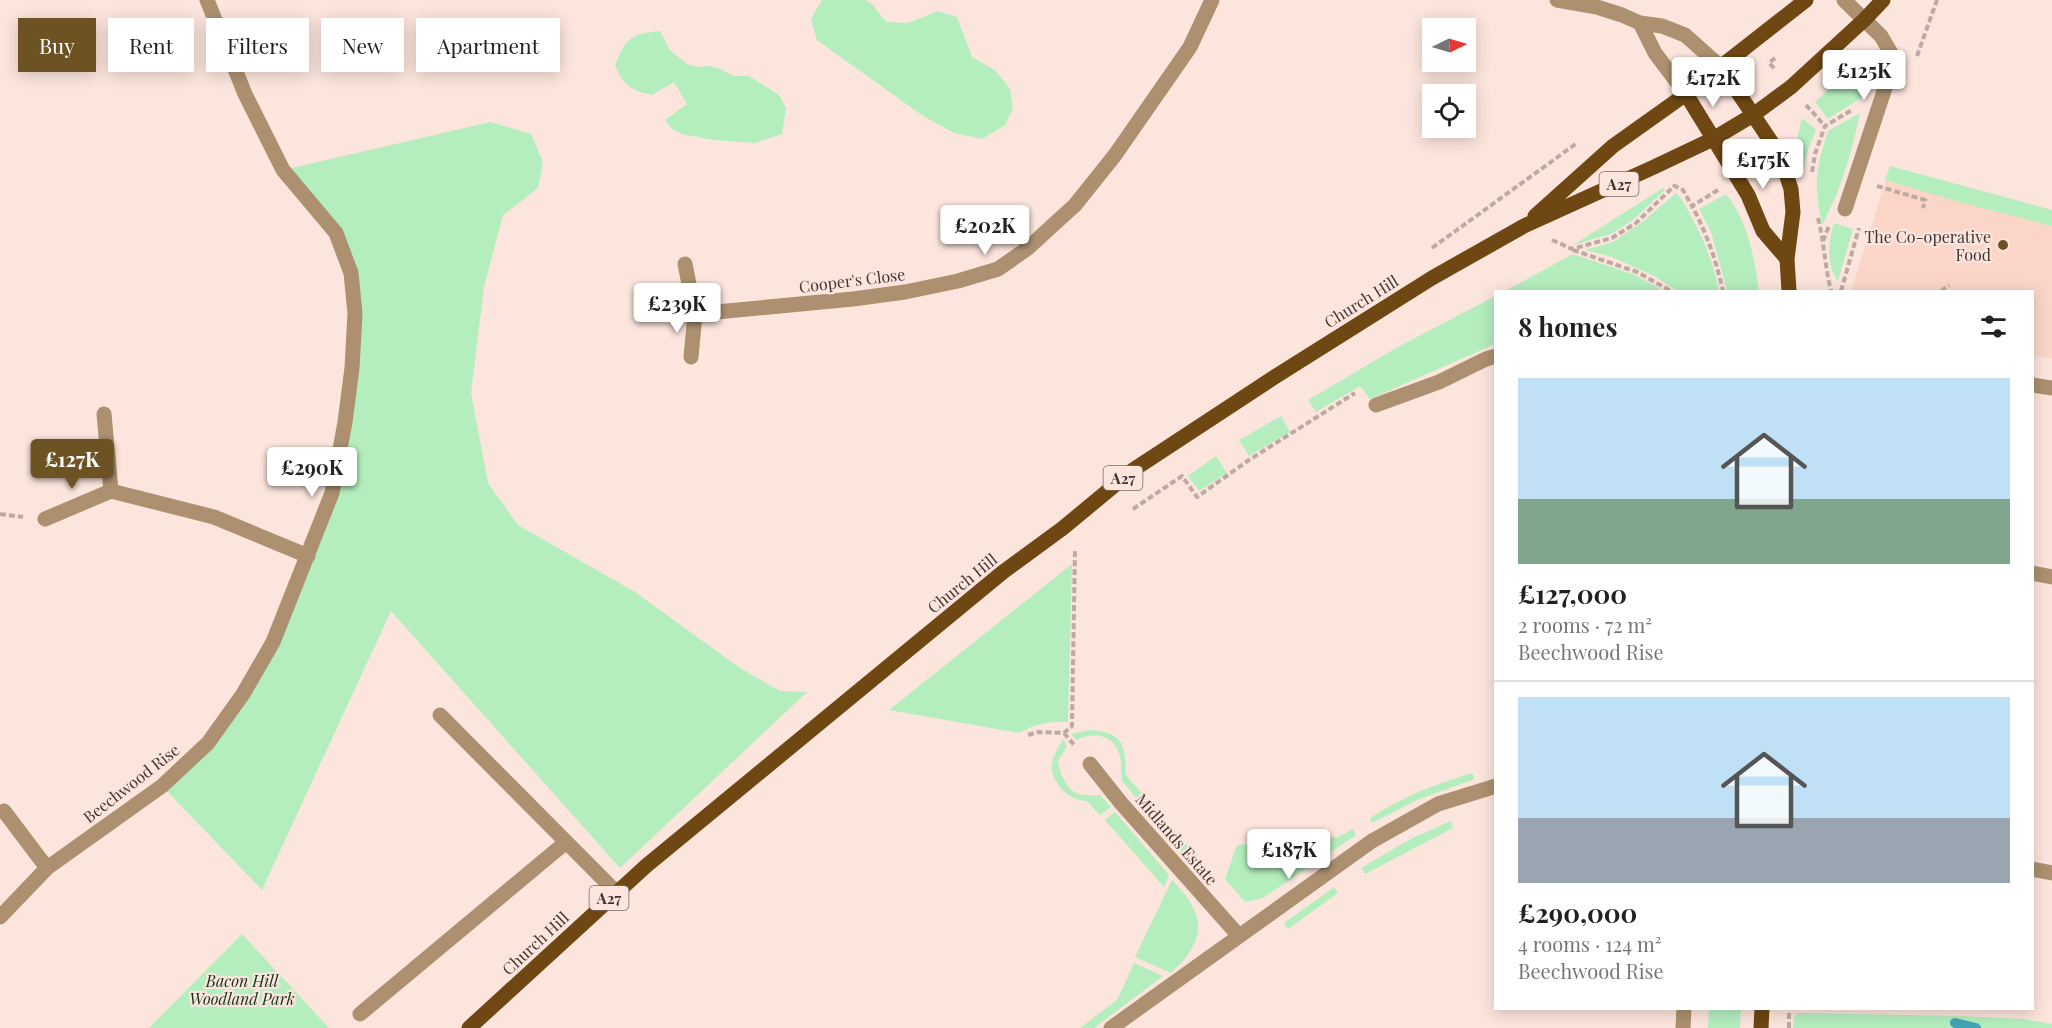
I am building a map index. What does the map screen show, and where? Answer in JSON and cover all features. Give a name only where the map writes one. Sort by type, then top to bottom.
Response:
[{"type":"main road","name":"A27","points":[[1686,94],[1806,0]]},
{"type":"main road","name":"A27","points":[[1713,139],[1753,115],[1791,87],[1883,0]]},
{"type":"main road","points":[[1721,67],[1780,155],[1791,189],[1793,213],[1787,259],[1789,290]]},
{"type":"main road","points":[[1686,94],[1748,195],[1763,231],[1787,259]]},
{"type":"main road","name":"Church Hill","points":[[1524,226],[1613,146],[1686,94]]},
{"type":"main road","name":"Church Hill","points":[[469,1028],[616,892],[746,782],[1003,572],[1063,528],[1133,470],[1432,278],[1524,226],[1634,178],[1713,139]]},
{"type":"main road","points":[[1761,1028],[1762,1010]]},
{"type":"street","name":"Beechwood Rise","points":[[0,916],[47,868],[162,786],[208,743],[243,694],[273,642],[332,493],[352,368],[355,313],[351,273],[336,233],[283,170],[245,94],[207,0]]},
{"type":"street","name":"Cooper's Close","points":[[648,313],[695,314],[813,304],[905,292],[963,280],[998,269],[1028,249],[1075,205],[1115,155],[1190,47],[1212,0]]},
{"type":"street","points":[[1557,0],[1597,3],[1640,23],[1662,26],[1685,35],[1721,67]]},
{"type":"street","points":[[1844,0],[1881,36],[1891,53],[1892,67],[1845,209]]},
{"type":"street","points":[[1640,23],[1655,53],[1686,94]]},
{"type":"street","points":[[685,264],[695,314],[691,357]]},
{"type":"street","points":[[1376,405],[1439,382],[1494,357]]},
{"type":"street","points":[[2034,385],[2052,388]]},
{"type":"street","points":[[104,414],[111,491]]},
{"type":"street","points":[[45,519],[111,491],[213,517],[308,556]]},
{"type":"street","points":[[2034,573],[2052,577]]},
{"type":"street","points":[[440,715],[616,892]]},
{"type":"street","name":"Midlands Estate","points":[[1090,764],[1121,803],[1239,936]]},
{"type":"street","points":[[1111,1028],[1372,841],[1438,804],[1494,787]]},
{"type":"street","points":[[4,811],[47,868]]},
{"type":"street","points":[[360,1014],[565,843]]},
{"type":"street","points":[[2034,869],[2052,873]]},
{"type":"street","points":[[1683,1028],[1684,1010]]},
{"type":"path","points":[[1429,250],[1580,140]]},
{"type":"path","points":[[1572,249],[1612,238],[1636,223],[1674,185]]},
{"type":"path","points":[[1873,185],[1925,200],[1923,208]]},
{"type":"path","points":[[1524,226],[1572,249],[1637,272],[1669,290]]},
{"type":"path","points":[[1841,290],[1858,230]]},
{"type":"path","points":[[1942,290],[1949,285]]},
{"type":"path","points":[[1133,509],[1182,476],[1197,497],[1246,462],[1355,393],[1364,405],[1376,405]]},
{"type":"path","points":[[1028,735],[1038,732],[1064,733],[1072,726],[1076,547],[1063,528]]},
{"type":"path","points":[[1788,1028],[1789,1010]]},
{"type":"shaded area","points":[[1887,176],[2052,220],[2052,359],[2034,355],[2034,290],[1851,290]]},
{"type":"green space","points":[[822,0],[865,0],[872,4],[886,22],[908,23],[938,11],[957,17],[972,57],[996,71],[1010,89],[1013,109],[1005,125],[982,139],[954,133],[923,116],[817,40],[811,19]]},
{"type":"green space","points":[[660,31],[670,50],[687,64],[721,69],[733,76],[749,76],[779,95],[786,108],[782,134],[755,143],[713,140],[681,134],[671,128],[665,120],[687,104],[674,82],[652,95],[644,93],[629,86],[621,78],[615,65],[623,48],[631,39],[642,34]]},
{"type":"green space","points":[[1869,62],[1874,65],[1877,73],[1867,94],[1828,119],[1815,102],[1847,73]]},
{"type":"green space","points":[[1860,113],[1845,170],[1822,225],[1817,178],[1820,157],[1828,131]]},
{"type":"green space","points":[[1802,118],[1816,130],[1808,150],[1802,177],[1799,177],[1797,148]]},
{"type":"green space","points":[[490,122],[531,134],[543,162],[538,188],[503,215],[484,287],[471,393],[488,483],[518,525],[635,592],[740,668],[780,691],[807,692],[620,868],[391,611],[262,890],[162,786],[243,694],[332,493],[355,313],[336,233],[283,170]]},
{"type":"green space","points":[[1890,166],[2052,210],[2052,226],[1885,180]]},
{"type":"green space","points":[[1663,188],[1665,190],[1633,220],[1611,234],[1573,245]]},
{"type":"green space","points":[[1676,193],[1699,231],[1713,266],[1719,290],[1676,290],[1656,277],[1612,257],[1585,250],[1613,242],[1641,223]]},
{"type":"green space","points":[[1726,194],[1745,228],[1759,290],[1727,290],[1711,232],[1699,209]]},
{"type":"green space","points":[[1834,223],[1853,229],[1838,281],[1831,267],[1829,253]]},
{"type":"green space","points":[[1573,254],[1635,275],[1662,290],[1507,290]]},
{"type":"green space","points":[[1494,297],[1494,344],[1370,399],[1360,386],[1316,412],[1308,400],[1396,348]]},
{"type":"green space","points":[[1281,416],[1290,432],[1249,456],[1239,440]]},
{"type":"green space","points":[[1216,456],[1227,473],[1199,491],[1188,476]]},
{"type":"green space","points":[[1072,564],[1068,722],[1042,724],[1019,733],[889,710]]},
{"type":"green space","points":[[1089,730],[1108,733],[1119,741],[1125,754],[1125,774],[1207,868],[1202,876],[1122,781],[1121,764],[1116,746],[1099,736],[1076,740],[1071,734]]},
{"type":"green space","points":[[1063,739],[1067,746],[1058,761],[1063,778],[1078,794],[1100,795],[1111,807],[1100,815],[1087,801],[1067,794],[1054,777],[1052,762]]},
{"type":"green space","points":[[1472,773],[1475,779],[1417,800],[1372,823],[1370,818],[1406,797]]},
{"type":"green space","points":[[1115,812],[1169,875],[1164,887],[1105,820]]},
{"type":"green space","points":[[1451,821],[1453,828],[1365,874],[1361,868],[1412,838]]},
{"type":"green space","points":[[1353,829],[1356,835],[1263,898],[1245,902],[1225,879],[1237,845],[1338,837]]},
{"type":"green space","points":[[1172,880],[1192,905],[1197,916],[1198,927],[1191,949],[1171,973],[1135,957]]},
{"type":"green space","points":[[1334,887],[1338,893],[1288,929],[1284,923]]},
{"type":"green space","name":"Bacon Hill Woodland Park","points":[[242,934],[329,1028],[149,1028]]},
{"type":"green space","points":[[1134,963],[1163,976],[1094,1028],[1080,1028],[1117,1000]]},
{"type":"green space","points":[[1709,1010],[1741,1010],[1740,1028],[1708,1028]]},
{"type":"green space","points":[[1797,1013],[2025,1019],[2052,1024],[2052,1028],[1793,1028],[1794,1016]]},
{"type":"waterway","points":[[1955,1023],[1976,1028]]},
{"type":"place","name":"The Co-operative Food","points":[[2003,245]]}]
